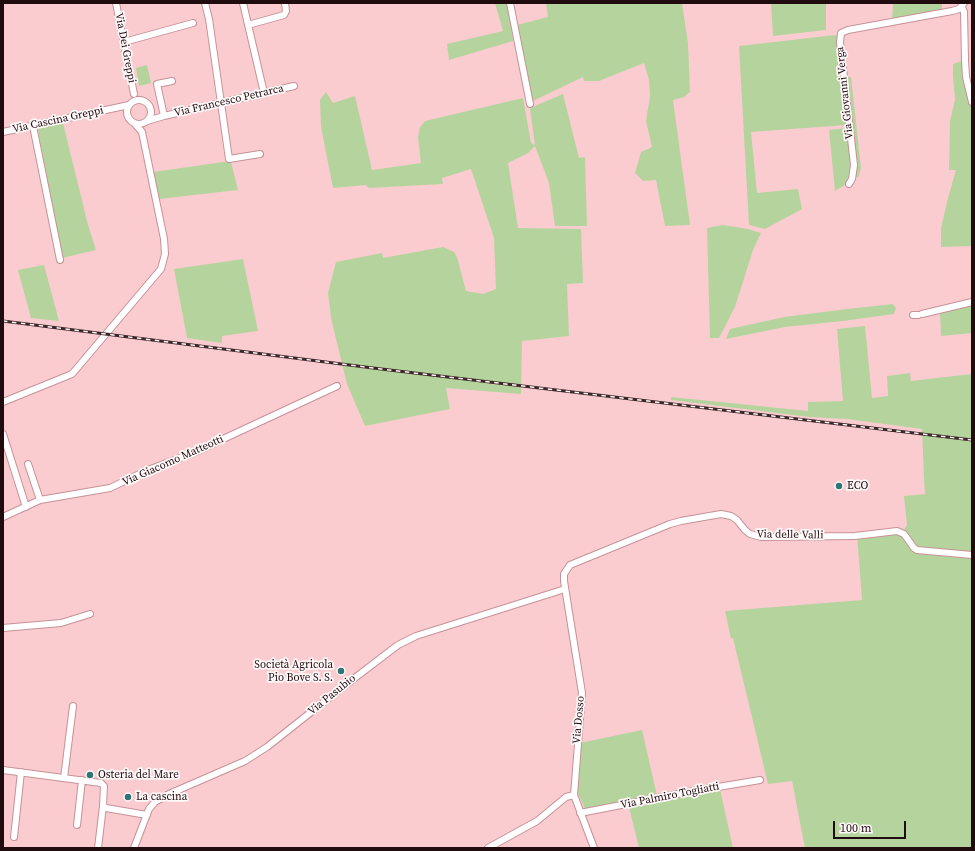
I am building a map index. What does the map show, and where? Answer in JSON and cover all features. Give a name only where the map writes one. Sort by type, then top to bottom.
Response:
[{"type":"street","name":"Via Dei Greppi","points":[[116,3],[134,94]]},
{"type":"street","points":[[205,3],[209,19],[229,159],[260,154]]},
{"type":"street","points":[[243,3],[264,93]]},
{"type":"street","points":[[248,25],[284,15],[286,10],[285,3]]},
{"type":"street","points":[[510,5],[530,104]]},
{"type":"street","points":[[963,5],[966,77],[972,102]]},
{"type":"street","name":"Via Giovanni Verga","points":[[849,184],[852,179],[854,166],[840,42],[841,33],[848,30],[952,11],[963,5]]},
{"type":"street","points":[[124,42],[193,23]]},
{"type":"street","points":[[164,116],[157,84],[172,81]]},
{"type":"street","name":"Via Francesco Petrarca","points":[[147,122],[164,116],[220,102],[294,86]]},
{"type":"street","points":[[128,117],[127,113],[134,94],[148,104],[151,110],[150,118],[142,132]]},
{"type":"street","points":[[130,104],[142,100]]},
{"type":"street","name":"Via Cascina Greppi","points":[[3,132],[108,109],[114,109],[130,104]]},
{"type":"street","points":[[3,402],[72,374],[158,275],[162,266],[165,254],[164,239],[142,132],[128,117],[114,109]]},
{"type":"street","name":"Via Francesco Petrarca","points":[[151,110],[164,116]]},
{"type":"street","points":[[135,124],[140,125],[147,122]]},
{"type":"street","points":[[33,126],[60,260]]},
{"type":"street","points":[[919,314],[972,302]]},
{"type":"street","name":"Via Giacomo Matteotti","points":[[3,517],[40,500],[110,488],[148,470],[193,453],[337,386]]},
{"type":"street","points":[[3,434],[26,507]]},
{"type":"street","points":[[28,464],[40,500]]},
{"type":"street","name":"Via delle Valli","points":[[565,589],[564,574],[570,566],[576,563],[670,524],[721,514],[731,516],[737,520],[750,534],[761,537],[855,536],[897,531],[904,534],[917,550],[972,556]]},
{"type":"street","name":"Via Dosso","points":[[565,589],[582,693],[574,795],[594,848]]},
{"type":"street","name":"Via Pasubio","points":[[134,848],[149,809],[155,802],[169,794],[245,760],[267,747],[398,645],[416,636],[565,589]]},
{"type":"street","points":[[3,628],[61,623],[90,614]]},
{"type":"street","points":[[64,778],[73,706]]},
{"type":"street","points":[[3,770],[101,783],[104,786],[98,848]]},
{"type":"street","points":[[14,837],[21,772]]},
{"type":"street","points":[[77,825],[82,780]]},
{"type":"street","name":"Via Palmiro Togliatti","points":[[580,813],[760,780]]},
{"type":"street","points":[[488,848],[537,821],[566,797],[574,795]]},
{"type":"street","points":[[103,806],[106,808],[147,815]]},
{"type":"green space","points":[[495,3],[507,3],[513,41],[449,60],[447,44],[503,31]]},
{"type":"green space","points":[[546,3],[682,3],[688,43],[690,92],[684,97],[673,100],[690,225],[665,226],[656,180],[643,181],[635,173],[641,152],[652,147],[646,121],[650,96],[649,80],[644,63],[599,81],[584,81],[583,77],[533,101],[529,98],[513,26],[548,17]]},
{"type":"green space","points":[[771,3],[826,3],[826,30],[773,36]]},
{"type":"green space","points":[[893,3],[942,3],[942,11],[892,20]]},
{"type":"green space","points":[[837,36],[846,125],[751,132],[757,193],[798,189],[802,209],[765,229],[749,225],[739,46]]},
{"type":"green space","points":[[962,61],[972,109],[972,246],[941,247],[941,228],[956,170],[949,170],[950,121],[955,100],[953,64]]},
{"type":"green space","points":[[147,65],[151,83],[139,86],[136,68]]},
{"type":"green space","points":[[846,77],[851,77],[861,168],[858,178],[856,176]]},
{"type":"green space","points":[[326,92],[333,103],[355,96],[372,170],[421,163],[418,138],[420,127],[425,121],[523,98],[531,143],[535,145],[530,108],[563,94],[579,158],[585,157],[587,226],[555,226],[549,183],[535,146],[528,153],[508,163],[518,228],[581,229],[583,283],[567,284],[569,336],[522,341],[521,394],[446,388],[450,409],[365,426],[347,384],[331,318],[328,293],[336,262],[382,253],[383,258],[443,247],[454,252],[457,257],[466,291],[483,294],[496,289],[494,238],[471,169],[442,178],[443,184],[369,188],[366,185],[333,188],[321,127],[320,100]]},
{"type":"green space","points":[[63,123],[88,225],[96,250],[62,258],[38,129]]},
{"type":"green space","points":[[846,128],[851,165],[850,179],[848,183],[835,191],[829,130]]},
{"type":"green space","points":[[231,162],[238,190],[159,199],[153,172]]},
{"type":"green space","points":[[723,225],[748,229],[761,233],[753,250],[735,307],[719,338],[710,338],[707,228]]},
{"type":"green space","points":[[243,259],[258,331],[222,336],[222,343],[187,338],[174,269]]},
{"type":"green space","points":[[44,265],[59,321],[31,318],[18,270]]},
{"type":"green space","points":[[893,304],[896,308],[894,314],[785,327],[726,339],[730,329],[784,317]]},
{"type":"green space","points":[[972,305],[972,333],[941,336],[940,313]]},
{"type":"green space","points":[[865,326],[872,398],[888,396],[887,376],[910,373],[911,381],[972,374],[972,848],[805,848],[792,781],[768,784],[733,638],[731,639],[725,611],[862,600],[857,534],[903,532],[907,525],[904,496],[925,494],[922,429],[847,419],[809,417],[671,400],[671,397],[808,411],[808,402],[843,401],[837,329]]},
{"type":"green space","points":[[642,730],[658,800],[720,789],[733,848],[639,848],[628,803],[586,811],[576,789],[580,743]]},
{"type":"railway","points":[[3,321],[373,368],[972,440]]},
{"type":"place","name":"ECO","points":[[839,486]]},
{"type":"place","name":"Società Agricola Pio Bove S. S.","points":[[341,671]]},
{"type":"place","name":"Osteria del Mare","points":[[90,775]]},
{"type":"place","name":"La cascina","points":[[128,797]]}]
